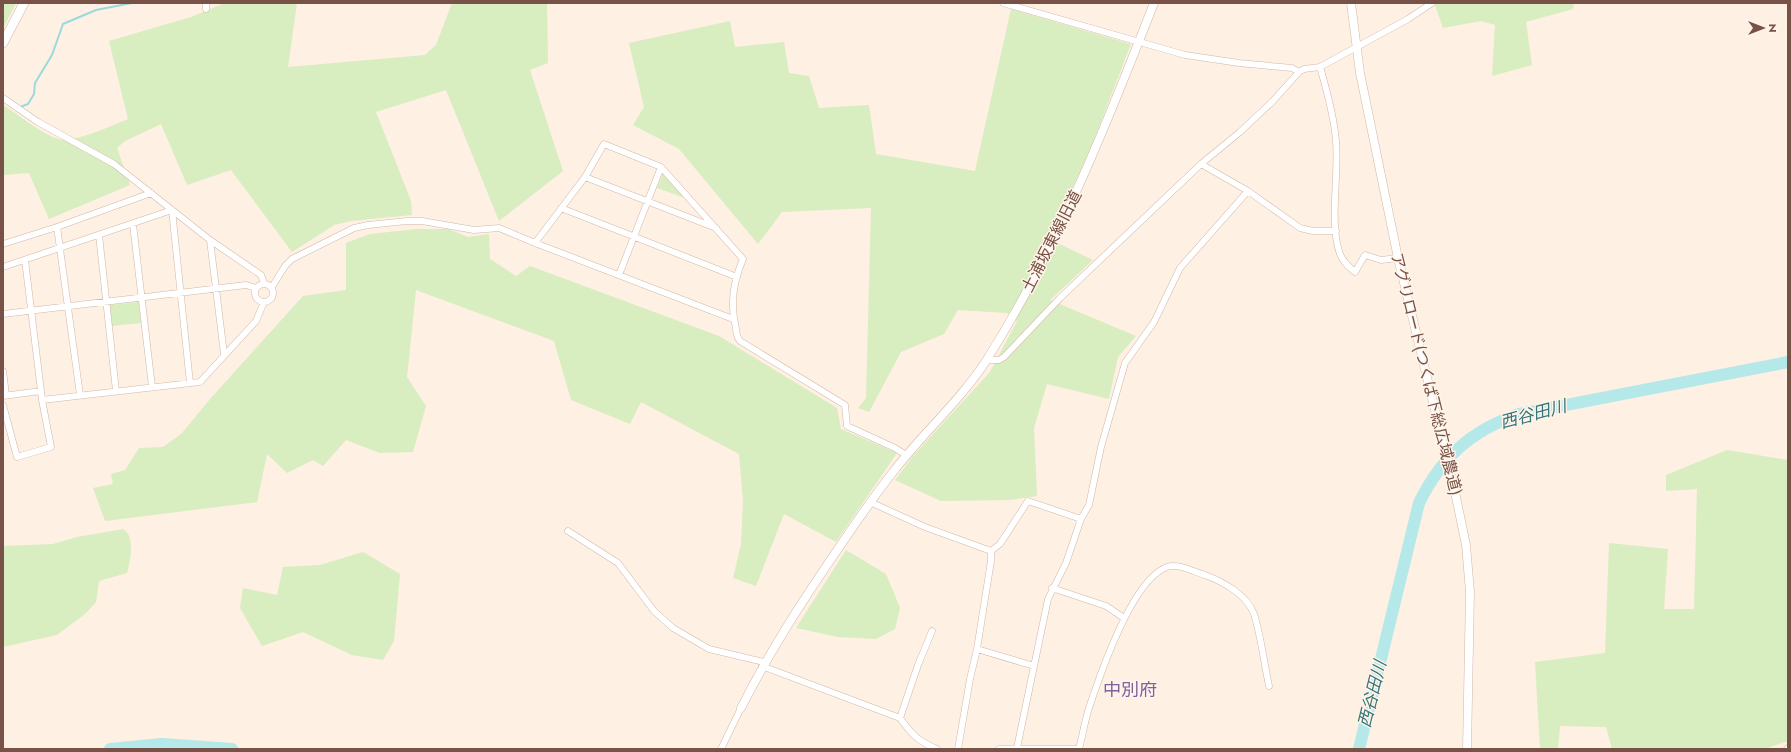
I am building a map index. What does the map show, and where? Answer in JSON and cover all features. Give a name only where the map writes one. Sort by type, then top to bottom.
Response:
[{"type":"main road","points":[[3,43],[24,3]]},
{"type":"street","points":[[1003,3],[1185,55],[1240,63],[1292,68],[1299,72]]},
{"type":"street","name":"土浦坂東線旧道","points":[[741,708],[763,664],[800,604],[870,502],[906,455],[957,399],[986,360],[1051,247],[1089,166],[1154,3]]},
{"type":"street","name":"アグリロード(つくば下総広域農道)","points":[[1351,3],[1356,47],[1398,258],[1450,470],[1466,545],[1470,592],[1467,749]]},
{"type":"street","points":[[986,360],[999,360],[1004,357],[1060,298],[1200,164],[1240,132],[1272,102],[1299,72],[1304,69],[1320,67],[1408,20],[1432,3]]},
{"type":"street","points":[[1320,67],[1328,92],[1336,142],[1336,232],[1340,254],[1346,264],[1356,272],[1365,255],[1382,260],[1398,258]]},
{"type":"street","points":[[3,98],[38,122],[114,164],[210,240],[261,275],[264,283],[272,287],[274,293],[272,298],[264,302],[256,321],[224,354],[200,382],[116,390],[42,400]]},
{"type":"street","points":[[535,243],[585,176],[604,144],[661,167],[718,229],[743,259],[733,287],[733,319],[737,337],[740,341],[845,405],[847,426],[895,448],[906,455]]},
{"type":"street","points":[[1200,164],[1248,191],[1300,228],[1313,231],[1336,232]]},
{"type":"street","points":[[619,275],[661,167]]},
{"type":"street","points":[[585,176],[718,229]]},
{"type":"street","points":[[1013,749],[1034,666],[1045,610],[1052,588],[1072,549],[1081,519],[1089,504],[1101,447],[1126,363],[1154,322],[1180,268],[1248,191]]},
{"type":"street","points":[[3,244],[57,227],[151,193]]},
{"type":"street","points":[[561,208],[737,277]]},
{"type":"street","points":[[3,267],[99,236],[172,210]]},
{"type":"street","points":[[172,210],[190,383]]},
{"type":"street","points":[[272,287],[285,266],[292,259],[354,228],[368,224],[422,221],[474,230],[499,228],[733,319]]},
{"type":"street","points":[[133,224],[152,387]]},
{"type":"street","points":[[57,227],[80,395]]},
{"type":"street","points":[[99,236],[116,390]]},
{"type":"street","points":[[210,240],[224,354]]},
{"type":"street","points":[[3,405],[18,457],[51,447],[42,400],[25,260]]},
{"type":"street","points":[[3,314],[216,288],[246,285],[256,288],[264,283]]},
{"type":"street","points":[[256,288],[256,297],[264,302]]},
{"type":"street","points":[[3,372],[4,395],[41,391]]},
{"type":"street","points":[[991,551],[1000,544],[1028,501],[1081,519]]},
{"type":"street","points":[[870,502],[925,527],[991,551]]},
{"type":"street","points":[[568,531],[618,563],[654,611],[673,628],[709,649],[763,664],[900,718],[913,736],[937,749]]},
{"type":"street","points":[[958,749],[970,679],[977,649],[991,561],[991,551]]},
{"type":"street","points":[[999,749],[1079,749],[1090,705],[1124,618],[1136,596],[1150,580],[1167,567],[1179,566],[1220,580],[1241,596],[1254,613],[1269,686]]},
{"type":"street","points":[[1052,588],[1106,606],[1124,618]]},
{"type":"street","points":[[900,718],[918,665],[932,631]]},
{"type":"street","points":[[977,649],[1034,666]]},
{"type":"street","points":[[721,749],[741,708]]},
{"type":"green space","points":[[3,3],[16,3],[3,29]]},
{"type":"green space","points":[[225,3],[297,3],[288,67],[425,55],[436,45],[452,3],[547,3],[548,63],[530,70],[563,171],[499,221],[446,90],[376,112],[411,201],[412,215],[351,221],[334,225],[292,252],[231,170],[187,185],[161,124],[125,141],[117,148],[130,185],[49,219],[29,173],[3,175],[3,105],[50,136],[64,140],[88,135],[128,119],[109,41],[191,17]]},
{"type":"green space","points":[[1434,3],[1574,3],[1573,9],[1526,22],[1532,65],[1492,76],[1495,25],[1481,21],[1443,28]]},
{"type":"green space","points":[[1011,9],[1131,44],[1092,145],[1049,239],[1093,260],[1050,300],[1136,336],[1118,357],[1109,399],[1047,384],[1034,428],[1037,496],[1010,500],[941,501],[895,480],[913,456],[990,372],[1017,321],[1007,313],[958,310],[944,334],[901,352],[869,412],[858,408],[866,398],[871,208],[782,212],[758,244],[679,149],[633,125],[644,107],[629,43],[730,21],[735,47],[784,42],[789,73],[809,76],[819,108],[869,105],[876,154],[975,171]]},
{"type":"green space","points":[[663,173],[685,198],[657,188]]},
{"type":"green space","points":[[417,229],[448,229],[468,237],[489,234],[490,259],[516,276],[530,266],[719,336],[837,408],[841,429],[897,453],[836,542],[784,514],[756,586],[733,578],[741,544],[743,501],[739,454],[641,402],[630,424],[571,400],[554,341],[416,290],[407,377],[426,406],[413,452],[380,453],[346,440],[323,466],[313,460],[287,473],[267,454],[257,502],[105,521],[93,488],[113,484],[111,474],[125,470],[139,448],[163,447],[181,434],[211,398],[303,296],[346,290],[346,243],[370,234]]},
{"type":"green space","points":[[139,302],[141,323],[112,326],[109,305]]},
{"type":"green space","points":[[1727,450],[1788,460],[1788,741],[1764,749],[1612,749],[1606,727],[1560,726],[1558,749],[1540,749],[1535,662],[1605,653],[1609,543],[1668,549],[1664,609],[1694,609],[1697,489],[1666,491],[1666,475]]},
{"type":"green space","points":[[123,529],[130,537],[131,543],[127,573],[99,581],[96,602],[85,614],[57,635],[3,647],[3,546],[53,544],[77,537]]},
{"type":"green space","points":[[846,550],[886,574],[900,608],[895,629],[876,639],[838,637],[796,628]]},
{"type":"green space","points":[[363,552],[400,574],[394,641],[383,660],[352,655],[303,632],[262,646],[240,608],[243,588],[277,595],[283,567],[320,565]]},
{"type":"waterway","points":[[20,107],[28,104],[34,94],[35,83],[52,55],[63,24],[96,10],[132,3]]},
{"type":"waterway","name":"西谷田川","points":[[1359,749],[1419,503],[1437,472],[1459,448],[1486,429],[1519,414],[1788,362]]},
{"type":"waterway","name":"西谷田川","points":[[110,749],[162,744],[232,749]]},
{"type":"district","name":"中別府","points":[[1130,690]]}]
